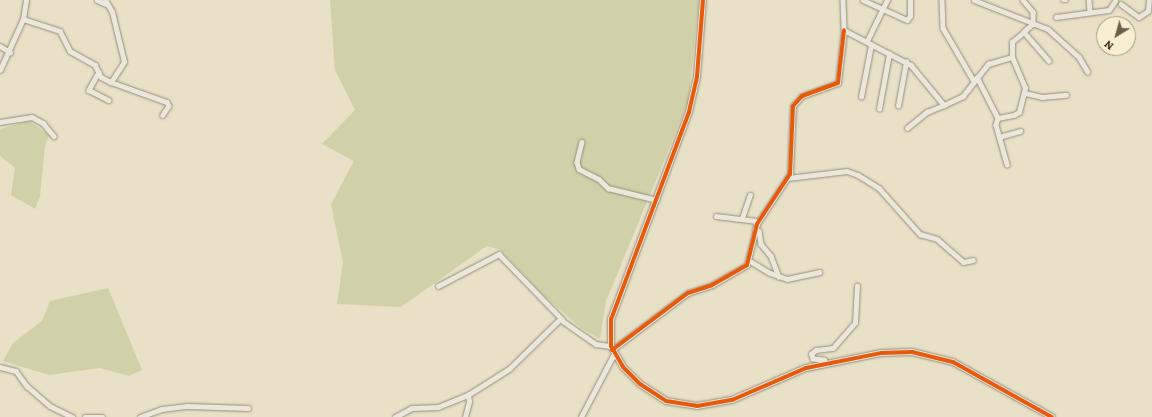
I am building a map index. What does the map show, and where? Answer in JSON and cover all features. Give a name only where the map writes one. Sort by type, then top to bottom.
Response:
[{"type":"street","points":[[0,69],[10,52],[22,19],[26,0]]},
{"type":"street","points":[[97,0],[108,5]]},
{"type":"street","points":[[105,0],[108,5],[124,62],[111,82]]},
{"type":"street","points":[[581,417],[612,350],[612,312],[657,200],[693,100],[703,0]]},
{"type":"street","points":[[756,227],[788,178],[792,159],[793,106],[802,96],[838,83],[844,30],[843,0]]},
{"type":"street","points":[[863,0],[907,20],[910,16],[910,0]]},
{"type":"street","points":[[867,41],[886,0]]},
{"type":"street","points":[[942,0],[943,28],[998,118],[996,122],[1007,164]]},
{"type":"street","points":[[974,0],[1057,35],[1088,72]]},
{"type":"street","points":[[998,118],[1017,114],[1025,93],[1022,79],[1012,57],[1012,42],[1033,24],[1033,12],[1023,0]]},
{"type":"street","points":[[1089,0],[1090,11]]},
{"type":"street","points":[[1056,17],[1090,11],[1109,10],[1114,1],[1123,2],[1139,17],[1148,11],[1150,0]]},
{"type":"street","points":[[22,19],[60,31],[70,51],[95,64],[98,72],[111,82],[167,102],[169,106],[163,115]]},
{"type":"street","points":[[844,30],[906,62],[918,70],[944,105]]},
{"type":"street","points":[[1024,32],[1049,61]]},
{"type":"street","points":[[861,97],[871,45]]},
{"type":"street","points":[[0,46],[10,52]]},
{"type":"street","points":[[879,109],[889,54]]},
{"type":"street","points":[[906,128],[927,112],[956,101],[988,64],[1012,57]]},
{"type":"street","points":[[898,106],[906,62]]},
{"type":"street","points":[[98,72],[90,90],[109,100]]},
{"type":"street","points":[[1025,93],[1042,97],[1066,95]]},
{"type":"street","points":[[0,122],[32,117],[48,127],[54,136]]},
{"type":"street","points":[[999,136],[1020,130]]},
{"type":"street","points":[[582,142],[577,162],[579,169],[599,179],[608,188],[657,200]]},
{"type":"street","points":[[788,178],[847,171],[858,174],[879,188],[920,234],[937,239],[963,262],[973,260]]},
{"type":"street","points":[[742,218],[750,195]]},
{"type":"street","points":[[612,350],[688,293],[712,285],[745,268],[750,261],[756,227],[755,221],[742,218],[728,220],[716,216]]},
{"type":"street","points":[[756,227],[759,231],[761,244],[771,256],[779,277]]},
{"type":"street","points":[[438,286],[499,254],[562,319],[596,344],[612,350],[629,374],[652,393],[666,401],[686,406],[732,400],[796,371],[896,351],[932,355],[968,369],[1052,417]]},
{"type":"street","points":[[750,261],[779,277],[806,276],[813,271],[819,272]]},
{"type":"street","points":[[826,364],[824,360],[813,359],[812,354],[816,350],[837,345],[855,323],[857,286]]},
{"type":"street","points":[[395,417],[412,408],[438,407],[468,395],[509,369],[562,319]]},
{"type":"street","points":[[0,366],[16,372],[27,386],[50,406],[74,417]]},
{"type":"street","points":[[465,417],[469,402],[468,395]]},
{"type":"street","points":[[140,417],[162,409],[187,406],[248,408]]},
{"type":"street","points":[[85,417],[103,417]]},
{"type":"green space","points":[[330,0],[699,0],[688,103],[606,301],[600,339],[581,328],[544,296],[501,250],[487,246],[401,307],[337,304],[343,263],[331,204],[354,161],[322,144],[355,110],[335,70]]},
{"type":"green space","points":[[29,121],[49,135],[45,146],[40,196],[35,209],[11,195],[15,168],[0,156],[0,129]]},
{"type":"green space","points":[[108,288],[142,370],[129,376],[100,368],[49,375],[3,361],[13,343],[42,321],[50,301]]},
{"type":"cycle path","points":[[703,0],[697,77],[689,112],[611,319],[611,346],[623,367],[640,384],[666,401],[697,406],[732,400],[806,368],[881,353],[912,352],[953,362],[1052,417]]},
{"type":"cycle path","points":[[612,350],[688,293],[712,285],[747,265],[757,224],[790,174],[793,106],[802,96],[838,83],[844,30]]}]
